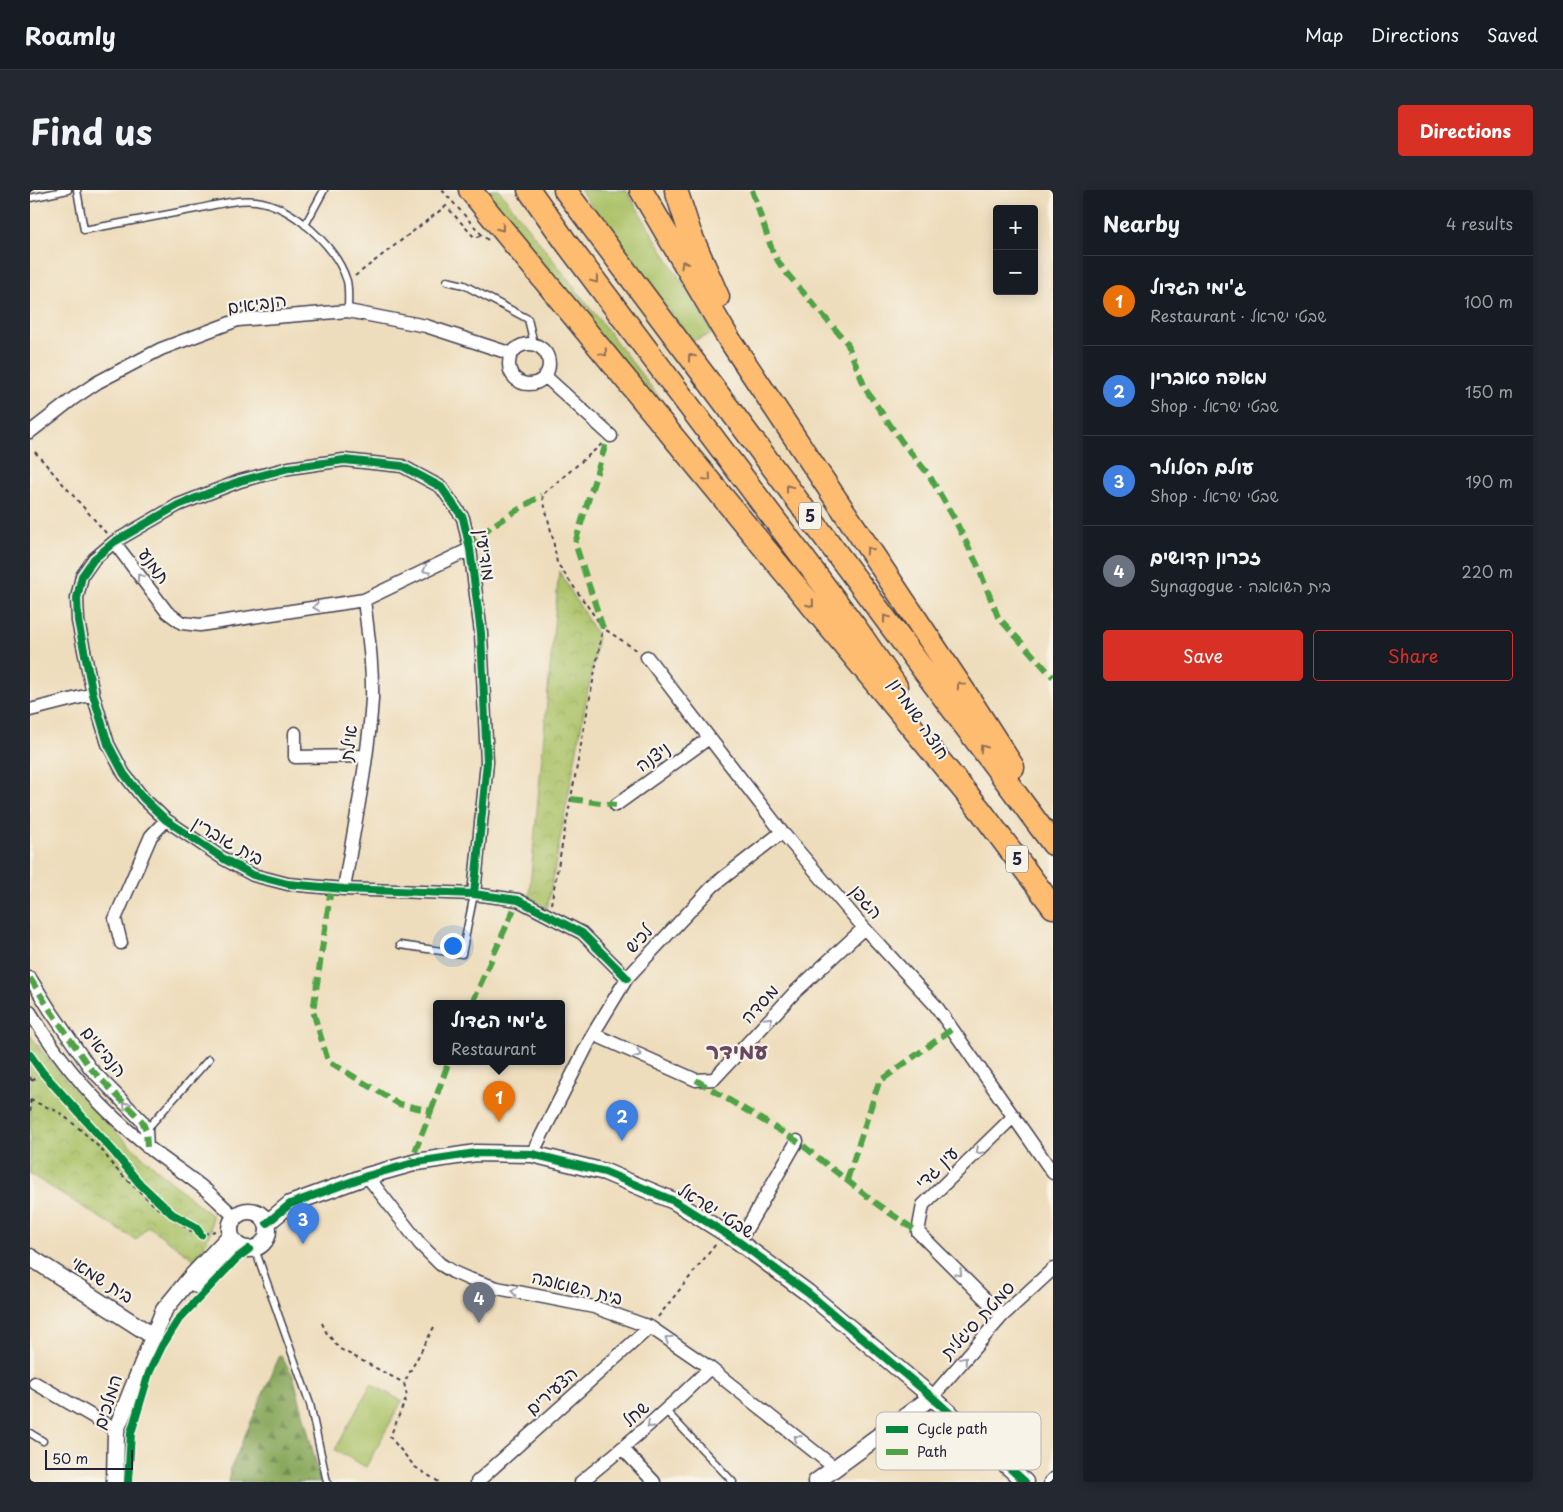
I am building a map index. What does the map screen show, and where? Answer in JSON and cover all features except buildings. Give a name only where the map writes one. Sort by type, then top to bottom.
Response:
[{"type":"highway","points":[[470,190],[981,811]]},
{"type":"highway","points":[[517,190],[565,241]]},
{"type":"highway","name":"5","points":[[529,190],[565,241]]},
{"type":"highway","name":"5","points":[[565,190],[746,430],[1053,844]]},
{"type":"highway","points":[[641,190],[726,336],[970,700],[1053,829]]},
{"type":"highway","points":[[647,190],[672,243]]},
{"type":"highway","points":[[676,190],[690,234],[714,288],[753,363],[814,468]]},
{"type":"highway","name":"חוצה שומרון","points":[[565,241],[856,628],[981,811]]},
{"type":"highway","name":"5","points":[[981,811],[1053,907]]},
{"type":"street","name":"הנביאים","points":[[30,432],[98,382],[169,346],[238,320],[348,311],[426,326],[512,354]]},
{"type":"street","points":[[534,344],[545,351],[548,357],[549,370],[541,380],[528,384],[516,379],[510,367],[512,354],[521,345],[534,344]]},
{"type":"street","points":[[546,376],[612,436]]},
{"type":"street","name":"מודיעין","points":[[114,542],[143,523],[178,505],[240,481],[288,468],[344,460],[402,466],[441,487],[463,518],[470,549],[481,633],[487,762],[474,894]]},
{"type":"street","name":"תמנע","points":[[114,542],[167,612],[182,622],[200,625],[364,600]]},
{"type":"street","name":"בית גוברין","points":[[114,542],[94,559],[82,576],[76,598],[78,621],[93,694],[108,744],[124,774],[143,798],[166,820],[224,859],[253,875],[288,884],[344,889],[474,894],[518,900],[582,933],[627,978]]},
{"type":"street","points":[[364,600],[470,549]]},
{"type":"street","name":"אילת","points":[[344,889],[366,756],[372,699],[371,650],[364,600]]},
{"type":"street","name":"הגפן","points":[[647,657],[782,832],[864,928],[936,1006],[1053,1173]]},
{"type":"street","points":[[30,710],[93,694]]},
{"type":"street","points":[[295,733],[295,757],[366,756]]},
{"type":"street","name":"ניצנה","points":[[616,805],[709,738]]},
{"type":"street","points":[[121,944],[115,919],[150,836],[166,820]]},
{"type":"street","name":"לכיש","points":[[532,1154],[594,1034],[627,978],[714,885],[782,832]]},
{"type":"street","name":"מסדה","points":[[594,1034],[696,1080],[714,1079],[795,992],[864,928]]},
{"type":"street","name":"הנביאים","points":[[30,978],[90,1068],[142,1121],[146,1130]]},
{"type":"street","name":"הנביאים","points":[[30,1012],[43,1033],[86,1089],[110,1114],[147,1147],[206,1190],[235,1217]]},
{"type":"street","name":"עין גדי","points":[[1002,1316],[918,1232],[924,1205],[1014,1116]]},
{"type":"street","points":[[146,1130],[147,1147]]},
{"type":"street","points":[[740,1242],[797,1141]]},
{"type":"street","name":"שבטי ישראל","points":[[267,1223],[290,1204],[367,1176],[417,1162],[476,1153],[532,1154],[605,1172],[674,1201],[740,1242],[808,1293],[949,1412]]},
{"type":"street","name":"בית השואבה","points":[[367,1176],[406,1226],[440,1264],[470,1279],[497,1288],[594,1307],[650,1327],[710,1368],[835,1468]]},
{"type":"street","points":[[251,1211],[259,1214],[267,1223],[267,1238],[261,1246],[238,1244],[231,1224],[238,1214],[251,1211]]},
{"type":"street","name":"המלכים","points":[[115,1482],[116,1430],[153,1336],[173,1316],[200,1282],[238,1244]]},
{"type":"street","name":"בית שמאי","points":[[30,1257],[153,1336]]},
{"type":"street","name":"סמטת סיגלית","points":[[932,1397],[1002,1316],[1053,1269]]},
{"type":"street","name":"הצעירים","points":[[477,1482],[650,1327]]},
{"type":"street","name":"שחל","points":[[581,1482],[623,1449],[666,1411],[710,1368]]},
{"type":"street","points":[[35,1383],[116,1430]]},
{"type":"street","points":[[912,1412],[932,1397]]},
{"type":"street","points":[[816,1482],[876,1438]]},
{"type":"street","points":[[623,1449],[654,1482]]},
{"type":"street","name":"שבטי ישראל","points":[[1013,1470],[1026,1482]]},
{"type":"street","points":[[1050,1482],[1053,1479]]},
{"type":"lane","points":[[30,198],[68,190]]},
{"type":"lane","points":[[77,190],[84,230],[231,202],[256,201],[280,209],[305,225],[324,241],[340,266],[347,282],[348,311]]},
{"type":"lane","points":[[305,225],[324,190]]},
{"type":"lane","points":[[447,281],[464,285],[528,319],[534,344]]},
{"type":"lane","points":[[400,945],[462,954],[474,894]]},
{"type":"lane","points":[[146,1130],[209,1058]]},
{"type":"lane","points":[[238,1244],[310,1404],[327,1482]]},
{"type":"lane","points":[[666,1411],[732,1482]]},
{"type":"lane","points":[[30,1433],[43,1441]]},
{"type":"path","points":[[347,282],[446,206],[475,238],[482,235]]},
{"type":"path","points":[[612,436],[542,494],[557,563],[603,628],[647,657]]},
{"type":"path","points":[[35,452],[114,542]]},
{"type":"path","points":[[548,916],[603,628]]},
{"type":"path","points":[[31,1082],[41,1070],[49,1081]]},
{"type":"path","points":[[30,1077],[31,1082]]},
{"type":"path","points":[[30,1100],[30,1112]]},
{"type":"path","points":[[30,1100],[59,1112],[102,1150],[114,1167],[156,1207],[191,1231],[201,1235],[215,1232],[238,1244]]},
{"type":"path","points":[[94,1131],[114,1152]]},
{"type":"path","points":[[126,1168],[172,1214],[196,1227],[201,1235]]},
{"type":"path","points":[[650,1327],[725,1233]]},
{"type":"path","points":[[322,1323],[326,1332],[340,1349],[404,1383]]},
{"type":"path","points":[[434,1327],[404,1383],[407,1396],[390,1437],[415,1467],[439,1482]]},
{"type":"green space","points":[[480,190],[499,190],[665,405],[657,409]]},
{"type":"green space","points":[[580,190],[626,190],[713,334],[691,341]]},
{"type":"green space","points":[[559,571],[598,637],[547,909],[529,897]]},
{"type":"green space","points":[[30,1035],[49,1061],[92,1109],[139,1153],[212,1216],[210,1235],[195,1260],[148,1226],[136,1240],[30,1174]]},
{"type":"green space","points":[[280,1355],[293,1375],[321,1482],[228,1482],[230,1470]]},
{"type":"green space","points":[[371,1384],[402,1401],[366,1467],[335,1450]]},
{"type":"marked path","points":[[752,190],[773,253],[783,269],[847,343],[866,390],[902,442],[929,475],[954,518],[977,564],[998,617],[1053,677]]},
{"type":"marked path","points":[[603,628],[575,543],[607,440]]},
{"type":"marked path","points":[[470,549],[490,527],[542,495]]},
{"type":"marked path","points":[[571,799],[616,805]]},
{"type":"marked path","points":[[331,888],[313,1011],[328,1061],[399,1104],[431,1111],[410,1164]]},
{"type":"marked path","points":[[473,1000],[518,900]]},
{"type":"marked path","points":[[30,978],[90,1068],[142,1121],[146,1130],[147,1147]]},
{"type":"marked path","points":[[847,1180],[879,1082],[952,1029]]},
{"type":"marked path","points":[[431,1111],[448,1065]]},
{"type":"marked path","points":[[696,1080],[797,1141],[878,1205],[918,1232]]},
{"type":"cycle path","points":[[474,894],[487,762],[481,633],[470,549],[463,518],[441,487],[402,466],[344,460],[289,468],[240,481],[178,505],[114,542],[94,559],[82,576],[77,598],[78,621],[93,694],[108,744],[124,774],[143,798],[166,820],[224,859],[253,875],[288,884],[344,889],[474,894],[518,900],[582,933],[627,978]]},
{"type":"cycle path","points":[[30,1055],[43,1073],[114,1152],[139,1183],[172,1214],[196,1227],[201,1235]]},
{"type":"cycle path","points":[[267,1223],[290,1204],[367,1176],[417,1162],[476,1153],[532,1154],[605,1172],[674,1201],[739,1242],[808,1293],[948,1412]]},
{"type":"cycle path","points":[[128,1482],[131,1433],[149,1373],[162,1346],[179,1319],[237,1258],[249,1249]]},
{"type":"cycle path","points":[[1012,1470],[1025,1482]]},
{"type":"place","name":"ג'ימי הגדול","points":[[499,1122]]},
{"type":"place","name":"מאפה סאברין","points":[[622,1141]]},
{"type":"place","name":"עולם הסלולר","points":[[303,1244]]},
{"type":"place","name":"זכרון קדושים","points":[[479,1323]]},
{"type":"district","name":"עמידר","points":[[737,1051]]}]
